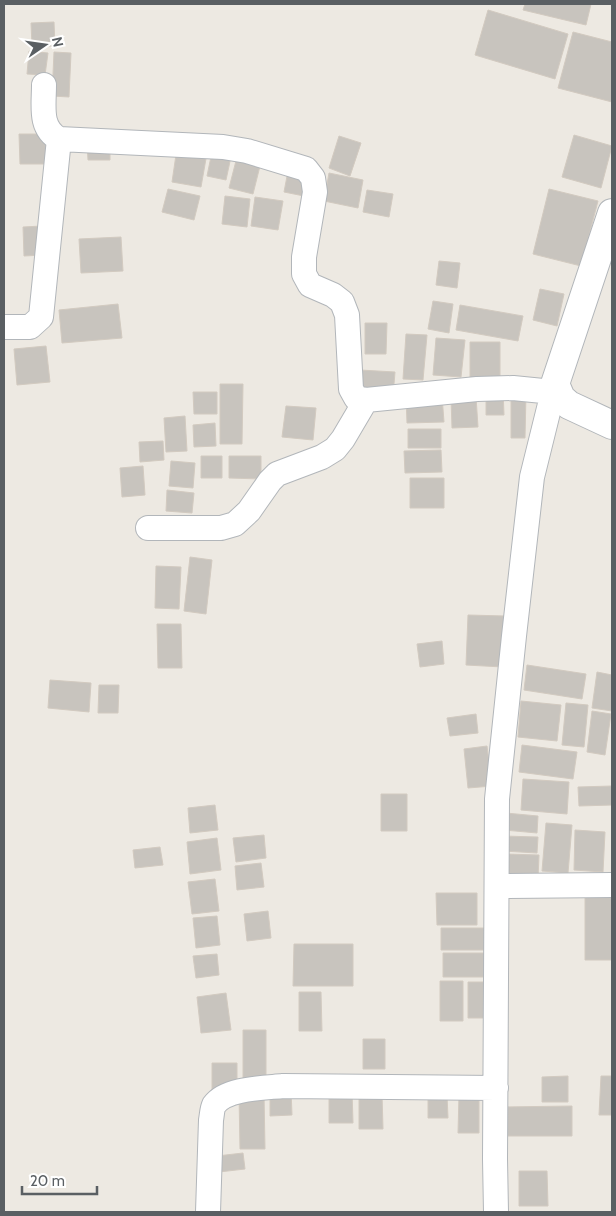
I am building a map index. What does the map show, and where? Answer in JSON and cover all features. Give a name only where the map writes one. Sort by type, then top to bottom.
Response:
[{"type":"street","points":[[44,85],[45,123],[50,134],[59,139],[223,147],[247,151],[306,169],[313,178],[315,192],[304,257],[304,274],[310,285],[333,295],[342,302],[347,315],[351,389],[356,398],[366,400],[477,388],[554,388]]},
{"type":"street","points":[[4,327],[30,327],[41,317],[59,139]]},
{"type":"street","points":[[496,1212],[497,799],[532,477],[554,388],[612,213]]},
{"type":"street","points":[[554,388],[560,398],[569,405],[612,425]]},
{"type":"street","points":[[148,528],[221,528],[235,524],[249,511],[277,474],[322,457],[335,449],[366,400]]},
{"type":"street","points":[[497,886],[612,885]]},
{"type":"street","points":[[208,1212],[211,1120],[213,1106],[222,1097],[248,1089],[283,1086],[496,1088]]},
{"type":"building","points":[[525,4],[591,4],[586,25],[523,10]]},
{"type":"building","points":[[488,10],[568,34],[555,79],[475,55]]},
{"type":"building","points":[[54,22],[55,46],[32,46],[31,23]]},
{"type":"building","points":[[573,32],[612,42],[612,102],[558,88]]},
{"type":"building","points":[[29,51],[48,53],[45,75],[27,74]]},
{"type":"building","points":[[54,52],[71,53],[69,97],[52,96]]},
{"type":"building","points":[[19,134],[45,134],[46,164],[20,164]]},
{"type":"building","points":[[574,135],[612,146],[601,188],[562,177]]},
{"type":"building","points":[[339,136],[361,143],[350,176],[329,168]]},
{"type":"building","points":[[87,143],[110,143],[110,160],[88,160]]},
{"type":"building","points":[[213,147],[232,152],[226,180],[207,176]]},
{"type":"building","points":[[177,148],[207,153],[201,187],[172,182]]},
{"type":"building","points":[[238,153],[262,158],[253,194],[229,188]]},
{"type":"building","points":[[288,171],[308,175],[304,196],[284,192]]},
{"type":"building","points":[[329,173],[363,180],[358,208],[324,201]]},
{"type":"building","points":[[168,189],[200,196],[194,220],[162,212]]},
{"type":"building","points":[[549,189],[598,201],[581,266],[533,254]]},
{"type":"building","points":[[367,190],[393,194],[389,217],[363,212]]},
{"type":"building","points":[[225,196],[250,199],[247,227],[222,224]]},
{"type":"building","points":[[255,197],[283,201],[278,230],[251,226]]},
{"type":"building","points":[[42,226],[43,255],[24,256],[23,227]]},
{"type":"building","points":[[121,237],[123,271],[81,273],[79,239]]},
{"type":"building","points":[[439,261],[460,263],[457,288],[436,285]]},
{"type":"building","points":[[540,289],[564,294],[557,326],[533,320]]},
{"type":"building","points":[[433,301],[453,304],[449,333],[428,329]]},
{"type":"building","points":[[118,304],[122,338],[62,343],[59,310]]},
{"type":"building","points":[[460,305],[523,316],[518,341],[456,330]]},
{"type":"building","points":[[365,323],[387,323],[386,354],[365,354]]},
{"type":"building","points":[[406,334],[427,335],[423,380],[403,379]]},
{"type":"building","points":[[436,338],[465,340],[461,377],[433,375]]},
{"type":"building","points":[[470,342],[500,342],[500,381],[470,381]]},
{"type":"building","points":[[46,346],[50,382],[17,385],[14,349]]},
{"type":"building","points":[[360,370],[395,372],[393,396],[358,394]]},
{"type":"building","points":[[220,384],[243,384],[242,444],[220,444]]},
{"type":"building","points":[[486,390],[503,390],[504,415],[486,415]]},
{"type":"building","points":[[193,392],[217,392],[217,414],[194,414]]},
{"type":"building","points":[[511,392],[526,393],[525,438],[511,438]]},
{"type":"building","points":[[442,396],[444,422],[407,423],[406,397]]},
{"type":"building","points":[[476,397],[478,427],[452,428],[451,398]]},
{"type":"building","points":[[286,406],[316,408],[313,440],[282,437]]},
{"type":"building","points":[[185,416],[187,451],[166,452],[164,418]]},
{"type":"building","points":[[215,423],[216,446],[194,447],[193,425]]},
{"type":"building","points":[[408,429],[441,429],[441,448],[408,448]]},
{"type":"building","points":[[163,441],[164,460],[140,462],[139,442]]},
{"type":"building","points":[[441,450],[442,472],[405,473],[404,451]]},
{"type":"building","points":[[201,456],[222,456],[222,478],[201,478]]},
{"type":"building","points":[[229,456],[261,456],[261,479],[229,478]]},
{"type":"building","points":[[171,461],[195,463],[193,488],[169,486]]},
{"type":"building","points":[[143,466],[145,495],[122,497],[120,468]]},
{"type":"building","points":[[410,478],[444,478],[444,508],[410,508]]},
{"type":"building","points":[[167,490],[194,493],[192,513],[166,511]]},
{"type":"building","points":[[190,557],[212,560],[206,614],[184,611]]},
{"type":"building","points":[[156,566],[181,567],[179,609],[155,608]]},
{"type":"building","points":[[468,615],[505,616],[503,667],[466,665]]},
{"type":"building","points":[[157,624],[181,624],[182,668],[158,668]]},
{"type":"building","points":[[442,641],[444,664],[420,667],[417,644]]},
{"type":"building","points":[[527,665],[586,674],[582,699],[524,690]]},
{"type":"building","points":[[597,672],[612,675],[612,711],[592,708]]},
{"type":"building","points":[[50,680],[91,683],[89,712],[48,708]]},
{"type":"building","points":[[99,685],[119,685],[118,713],[98,713]]},
{"type":"building","points":[[521,701],[561,705],[557,741],[518,737]]},
{"type":"building","points":[[566,703],[588,705],[584,747],[562,745]]},
{"type":"building","points":[[592,711],[611,714],[605,755],[587,752]]},
{"type":"building","points":[[476,714],[478,733],[450,736],[447,718]]},
{"type":"building","points":[[522,745],[577,752],[573,779],[519,772]]},
{"type":"building","points":[[487,746],[492,786],[468,788],[464,749]]},
{"type":"building","points":[[523,779],[569,782],[567,814],[521,810]]},
{"type":"building","points":[[612,786],[612,805],[579,806],[578,787]]},
{"type":"building","points":[[381,794],[407,794],[407,831],[381,831]]},
{"type":"building","points":[[215,805],[218,830],[190,833],[188,808]]},
{"type":"building","points":[[506,813],[538,816],[537,833],[504,830]]},
{"type":"building","points":[[546,823],[572,825],[568,873],[542,871]]},
{"type":"building","points":[[575,830],[605,832],[603,872],[574,870]]},
{"type":"building","points":[[264,835],[266,858],[236,862],[233,838]]},
{"type":"building","points":[[503,836],[538,837],[537,853],[503,851]]},
{"type":"building","points":[[217,838],[221,870],[190,874],[187,842]]},
{"type":"building","points":[[160,847],[163,865],[135,868],[133,850]]},
{"type":"building","points":[[505,854],[539,855],[538,879],[504,878]]},
{"type":"building","points":[[261,863],[264,887],[237,890],[235,866]]},
{"type":"building","points":[[215,879],[219,911],[192,914],[188,882]]},
{"type":"building","points":[[585,888],[612,889],[612,960],[585,960]]},
{"type":"building","points":[[436,893],[477,893],[477,925],[437,925]]},
{"type":"building","points":[[268,911],[271,938],[247,941],[244,914]]},
{"type":"building","points":[[217,916],[220,945],[196,948],[193,918]]},
{"type":"building","points":[[441,928],[489,928],[489,950],[441,950]]},
{"type":"building","points":[[294,944],[353,944],[353,986],[293,986]]},
{"type":"building","points":[[443,953],[486,953],[486,977],[443,977]]},
{"type":"building","points":[[217,954],[219,975],[196,978],[193,956]]},
{"type":"building","points":[[440,981],[463,981],[463,1021],[440,1021]]},
{"type":"building","points":[[468,982],[491,982],[491,1018],[468,1018]]},
{"type":"building","points":[[299,992],[321,992],[322,1031],[299,1031]]},
{"type":"building","points":[[226,993],[231,1030],[201,1033],[197,997]]},
{"type":"building","points":[[243,1030],[266,1030],[266,1086],[243,1086]]},
{"type":"building","points":[[363,1039],[385,1039],[385,1069],[363,1069]]},
{"type":"building","points":[[212,1063],[237,1063],[237,1091],[212,1090]]},
{"type":"building","points":[[568,1076],[568,1102],[542,1102],[542,1077]]},
{"type":"building","points":[[601,1076],[612,1076],[612,1115],[599,1115]]},
{"type":"building","points":[[270,1090],[291,1090],[292,1115],[270,1116]]},
{"type":"building","points":[[329,1091],[352,1091],[353,1123],[329,1123]]},
{"type":"building","points":[[239,1094],[264,1094],[265,1149],[240,1149]]},
{"type":"building","points":[[359,1094],[382,1094],[383,1129],[359,1129]]},
{"type":"building","points":[[428,1095],[447,1095],[448,1118],[428,1118]]},
{"type":"building","points":[[459,1095],[479,1095],[479,1133],[458,1133]]},
{"type":"building","points":[[572,1106],[572,1136],[501,1136],[501,1107]]},
{"type":"building","points":[[243,1153],[245,1169],[219,1172],[217,1156]]},
{"type":"building","points":[[519,1171],[547,1171],[548,1206],[519,1206]]}]
